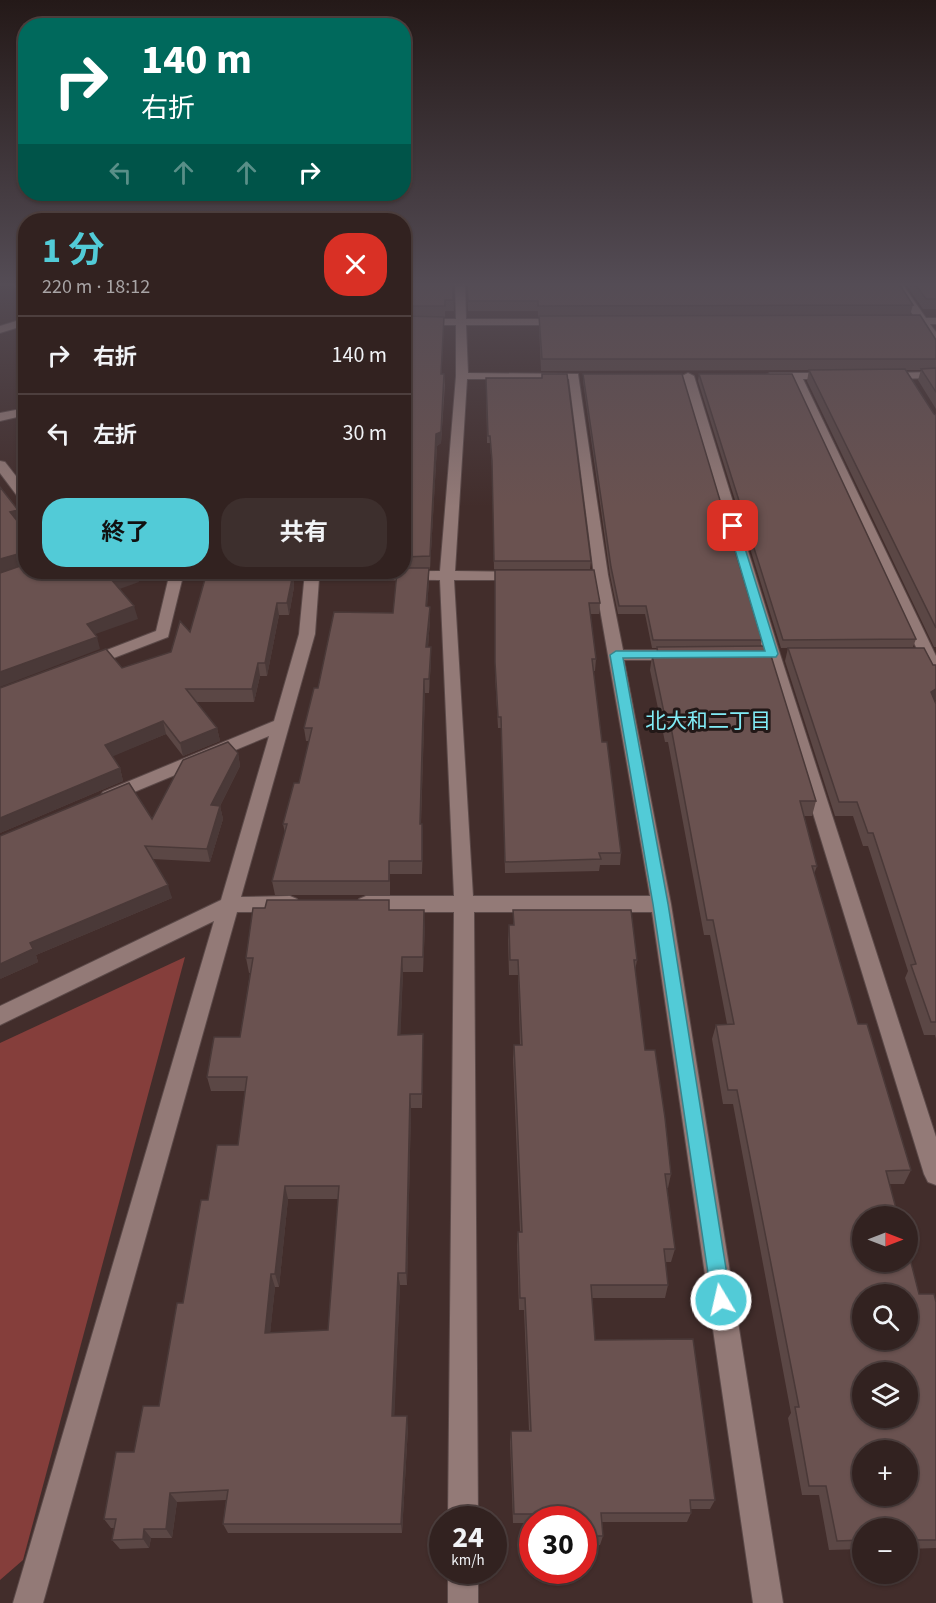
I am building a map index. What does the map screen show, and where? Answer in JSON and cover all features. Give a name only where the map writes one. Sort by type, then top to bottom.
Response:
[{"type":"street","points":[[461,357],[462,376],[447,576],[464,904],[463,1506]]},
{"type":"street","points":[[874,376],[910,380],[936,375]]},
{"type":"street","points":[[462,376],[580,376],[595,575],[616,655],[661,904],[768,1603]]},
{"type":"street","points":[[687,376],[936,1174]]},
{"type":"street","points":[[753,376],[840,376]]},
{"type":"street","points":[[796,376],[936,673]]},
{"type":"street","points":[[0,417],[18,413]]},
{"type":"street","points":[[0,465],[18,489]]},
{"type":"street","points":[[0,489],[14,484]]},
{"type":"street","points":[[411,575],[530,576]]},
{"type":"street","points":[[76,667],[162,634],[175,579]]},
{"type":"street","points":[[28,1603],[307,634],[312,579]]},
{"type":"street","points":[[616,655],[700,655]]},
{"type":"street","points":[[97,802],[279,725]]},
{"type":"street","points":[[0,1016],[229,904],[311,904]]},
{"type":"street","points":[[347,904],[661,904]]},
{"type":"street","points":[[463,1584],[463,1603]]},
{"type":"shaded area","points":[[185,957],[23,1560],[0,1580],[0,1043]]},
{"type":"building","points":[[411,357],[442,357],[441,374],[444,374],[441,432],[436,434],[430,556],[411,557]]},
{"type":"building","points":[[542,357],[936,357],[936,359],[542,359]]},
{"type":"building","points":[[936,368],[936,392],[921,369]]},
{"type":"building","points":[[905,369],[936,415],[936,628],[809,370]]},
{"type":"building","points":[[542,374],[567,374],[591,561],[494,561],[492,461],[490,436],[488,436],[486,378],[542,378]]},
{"type":"building","points":[[583,374],[682,374],[762,640],[653,640],[646,606],[619,606],[611,567]]},
{"type":"building","points":[[699,374],[792,374],[916,639],[783,640]]},
{"type":"building","points":[[0,487],[18,510],[10,512],[18,522],[18,554],[0,559]]},
{"type":"building","points":[[18,567],[18,579],[111,579],[134,606],[87,624],[97,637],[0,672],[0,573]]},
{"type":"building","points":[[411,568],[429,568],[426,606],[430,607],[426,647],[431,647],[429,679],[424,679],[420,824],[422,824],[422,861],[389,861],[389,881],[272,881],[287,824],[283,824],[294,783],[299,783],[312,728],[304,728],[314,688],[318,688],[334,612],[393,613],[396,579],[411,579]]},
{"type":"building","points":[[495,570],[594,570],[600,603],[589,603],[596,659],[592,659],[602,742],[607,742],[621,853],[599,853],[601,859],[505,862],[501,717],[498,717],[495,662]]},
{"type":"building","points":[[205,579],[292,579],[287,603],[277,603],[265,663],[258,663],[252,689],[186,689],[217,728],[180,743],[163,721],[105,745],[120,768],[0,818],[0,688],[106,649],[122,668],[171,652],[180,621],[190,632]]},
{"type":"building","points":[[768,646],[816,801],[800,801],[817,866],[812,866],[858,1024],[867,1024],[911,1170],[886,1171],[895,1206],[852,1206],[852,1272],[913,1272],[916,1284],[852,1284],[852,1350],[918,1350],[918,1290],[919,1294],[934,1294],[936,1302],[936,1540],[918,1540],[918,1518],[852,1518],[852,1540],[837,1541],[826,1486],[809,1486],[795,1407],[799,1407],[737,1090],[728,1090],[716,1025],[734,1024],[713,920],[707,920],[671,727],[667,727],[652,655],[658,655],[657,647]]},
{"type":"building","points":[[788,648],[924,648],[933,665],[936,665],[936,689],[931,692],[936,704],[936,1022],[931,1022],[911,965],[916,964],[873,833],[868,833],[857,802],[839,802]]},
{"type":"building","points":[[228,742],[238,753],[211,805],[220,806],[207,849],[145,846],[168,885],[30,943],[33,949],[0,964],[0,836],[129,783],[152,819],[183,760]]},
{"type":"building","points":[[267,900],[389,900],[389,910],[424,910],[423,957],[402,957],[398,1035],[423,1034],[422,1094],[410,1094],[406,1273],[398,1273],[392,1416],[407,1416],[401,1524],[223,1524],[228,1490],[170,1493],[166,1529],[144,1529],[143,1539],[112,1540],[116,1519],[104,1519],[116,1452],[134,1452],[143,1406],[159,1406],[177,1303],[183,1303],[201,1200],[208,1200],[217,1145],[238,1145],[247,1077],[207,1077],[214,1037],[240,1037],[253,958],[246,958],[253,908],[265,908]],"holes":[[[285,1186],[339,1186],[328,1330],[265,1333],[271,1274],[275,1274]]]},
{"type":"building","points":[[513,910],[631,910],[637,960],[634,960],[645,1050],[655,1050],[665,1118],[671,1174],[665,1174],[675,1249],[664,1249],[668,1285],[591,1285],[595,1340],[693,1339],[715,1500],[690,1500],[691,1513],[601,1513],[603,1536],[597,1536],[597,1506],[519,1506],[519,1514],[514,1514],[511,1431],[531,1431],[525,1298],[520,1298],[518,1232],[522,1232],[514,1045],[522,1045],[518,960],[510,960],[509,925],[514,925]]},
{"type":"district","name":"北大和二丁目","points":[[708,721]]},
{"type":"route","points":[[721,1300],[661,904],[616,655],[772,654],[733,526]]}]
